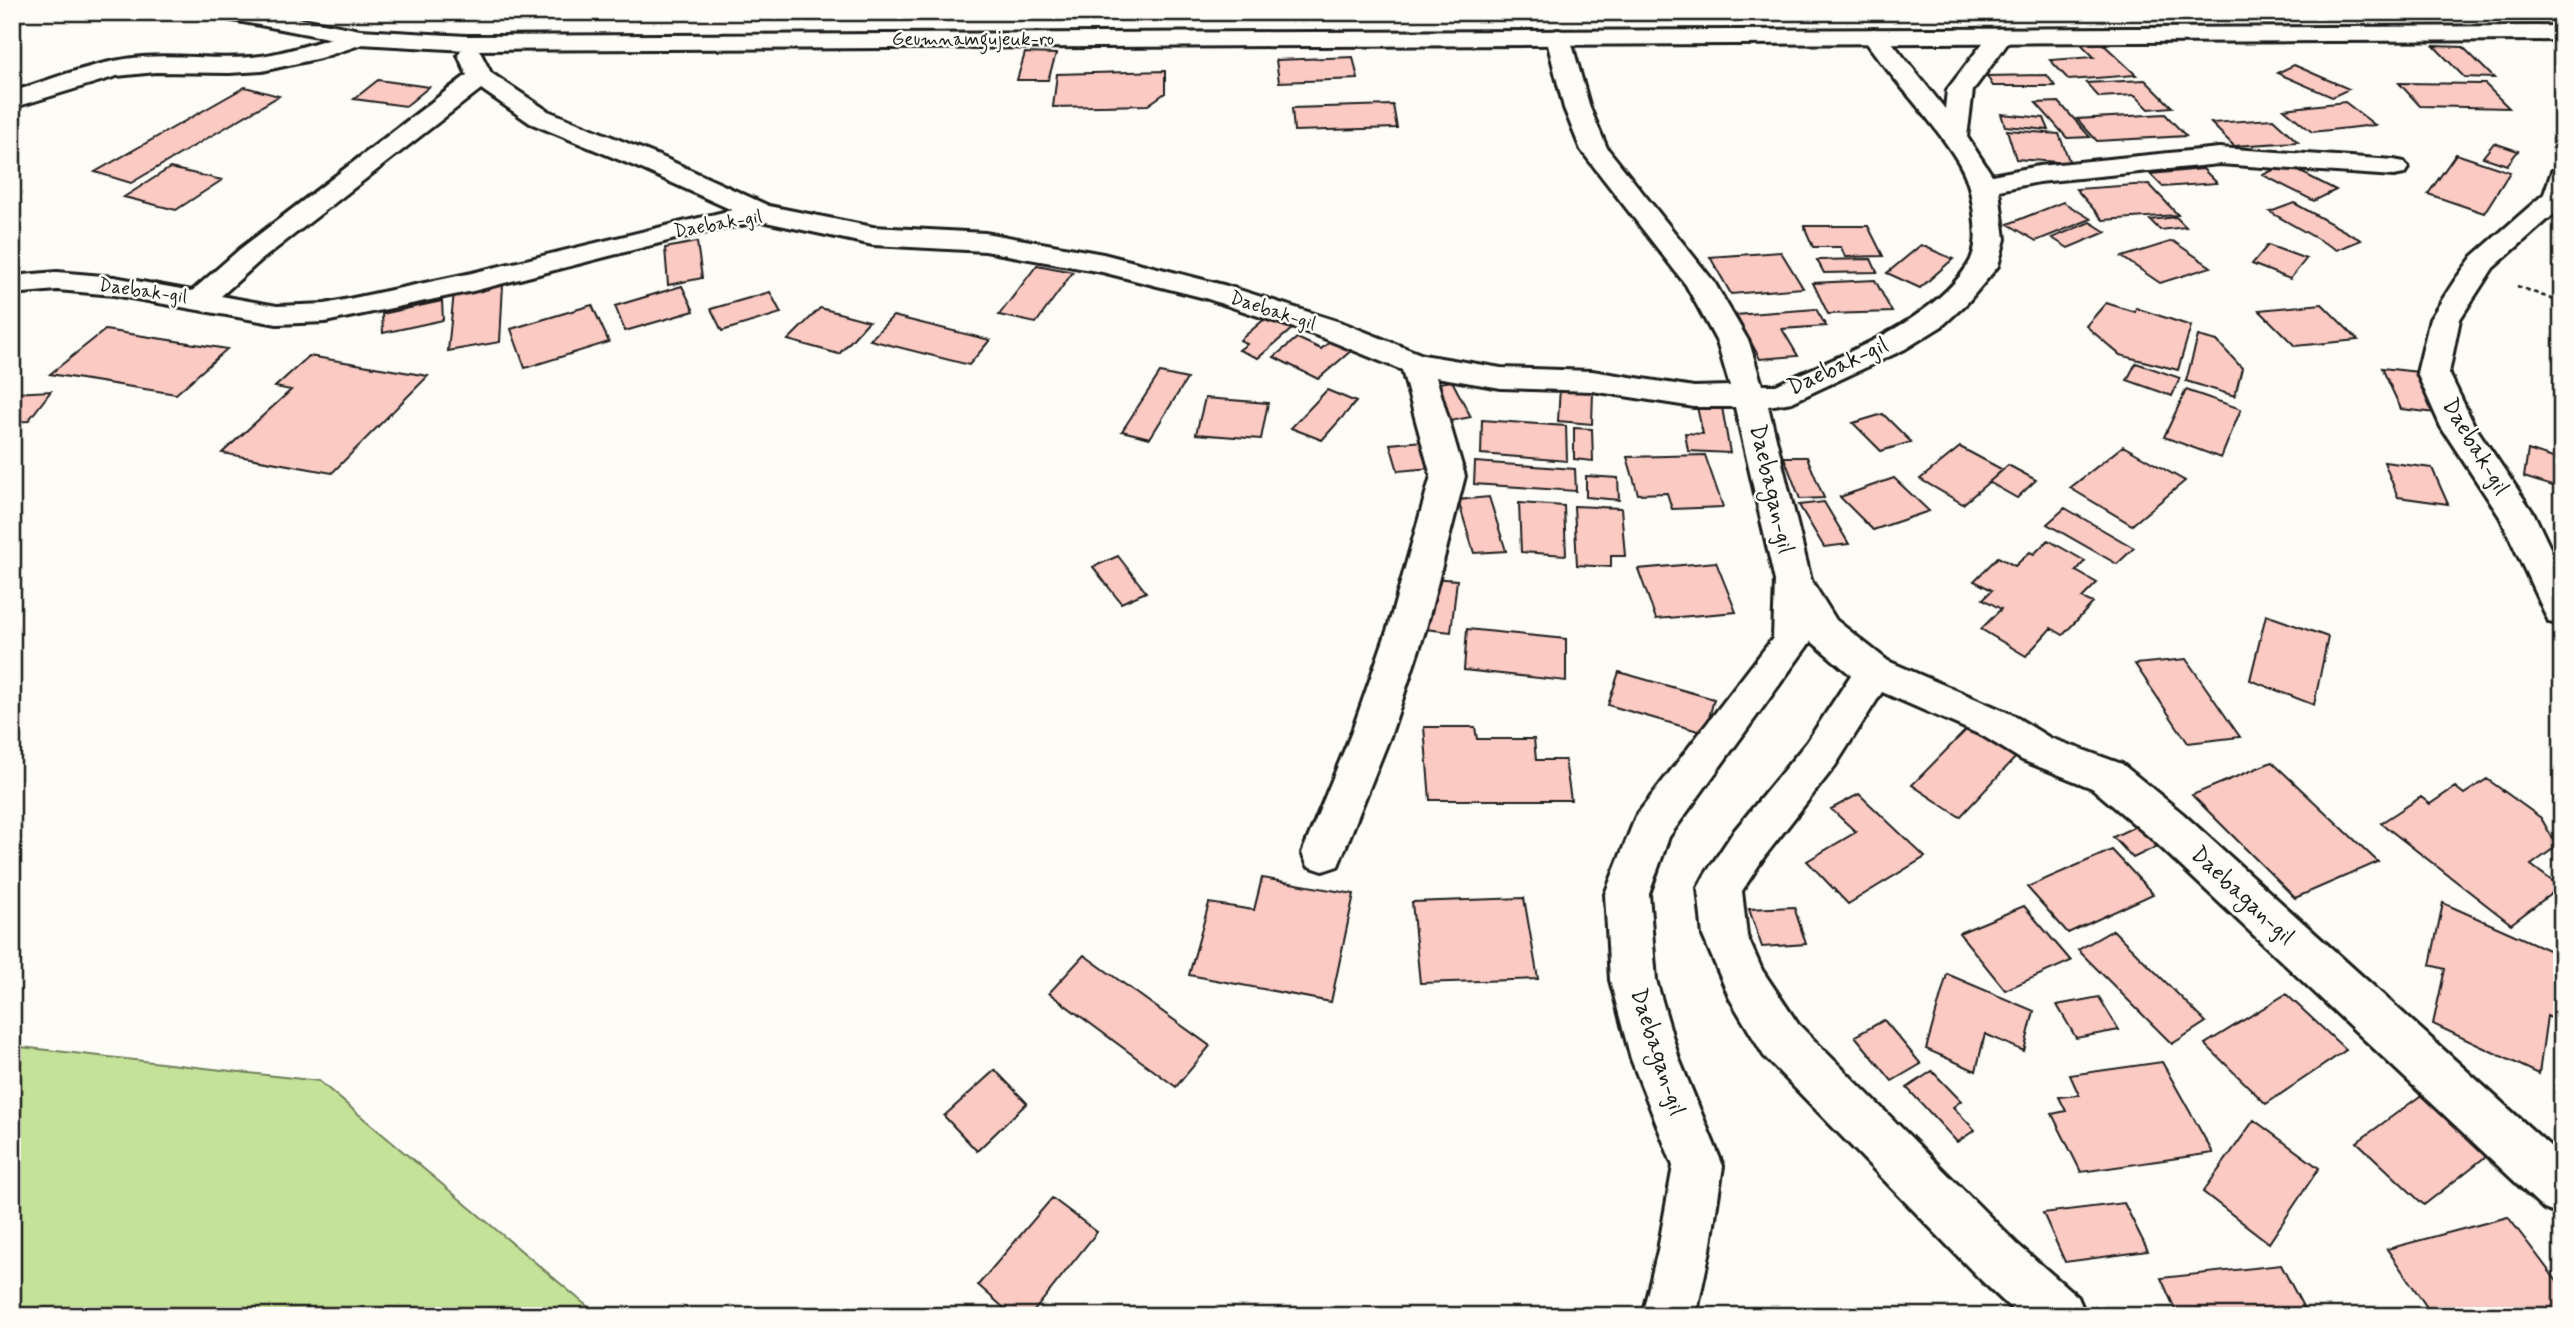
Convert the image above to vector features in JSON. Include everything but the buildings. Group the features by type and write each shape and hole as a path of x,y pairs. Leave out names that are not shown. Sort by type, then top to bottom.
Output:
{"street":[{"name":"Geumnamgujeuk-ro","path":"226,12 360,37 466,43 2562,33"},
{"name":"Daebak-gil","path":"12,285 57,281 114,286 200,299 277,315 325,313 473,282 686,228 761,213 873,236 985,242 1103,263 1216,292 1332,330 1416,363 1502,378 1592,381 1694,397 1781,395 1894,342 1931,319 1956,297 1983,266 1991,239 1984,185 1954,136 1874,36"},
{"path":"1954,136 1960,90 2001,36"},
{"path":"12,100 130,66 163,63 227,66 265,64 323,50 360,37"},
{"name":"Daebagan-gil","path":"1558,37 1577,108 1594,150 1699,282 1733,342 1749,396 1793,581 1792,641 1651,829 1627,894 1633,980 1655,1059 1698,1166 1685,1250 1670,1316"},
{"path":"466,43 480,76 539,117 654,164 761,213"},
{"path":"200,299 250,255 480,76"},
{"path":"1984,185 2039,174 2219,156 2394,168"},
{"name":"Daebak-gil","path":"2562,177 2557,197 2483,262 2470,280 2445,319 2433,373 2458,427 2516,514 2562,612"},
{"path":"1323,853 1371,734 1408,628 1448,476 1416,363"},
{"name":"Daebagan-gil","path":"1793,581 1823,629 1874,672 1997,726 2036,749 2107,776 2166,826 2562,1191"},
{"path":"1874,672 1822,754 1749,844 1720,888 1725,936 1746,984 1781,1040 1999,1262 2059,1316"}],"green space":[{"path":"12,1046 319,1081 599,1316 12,1316"}]}
